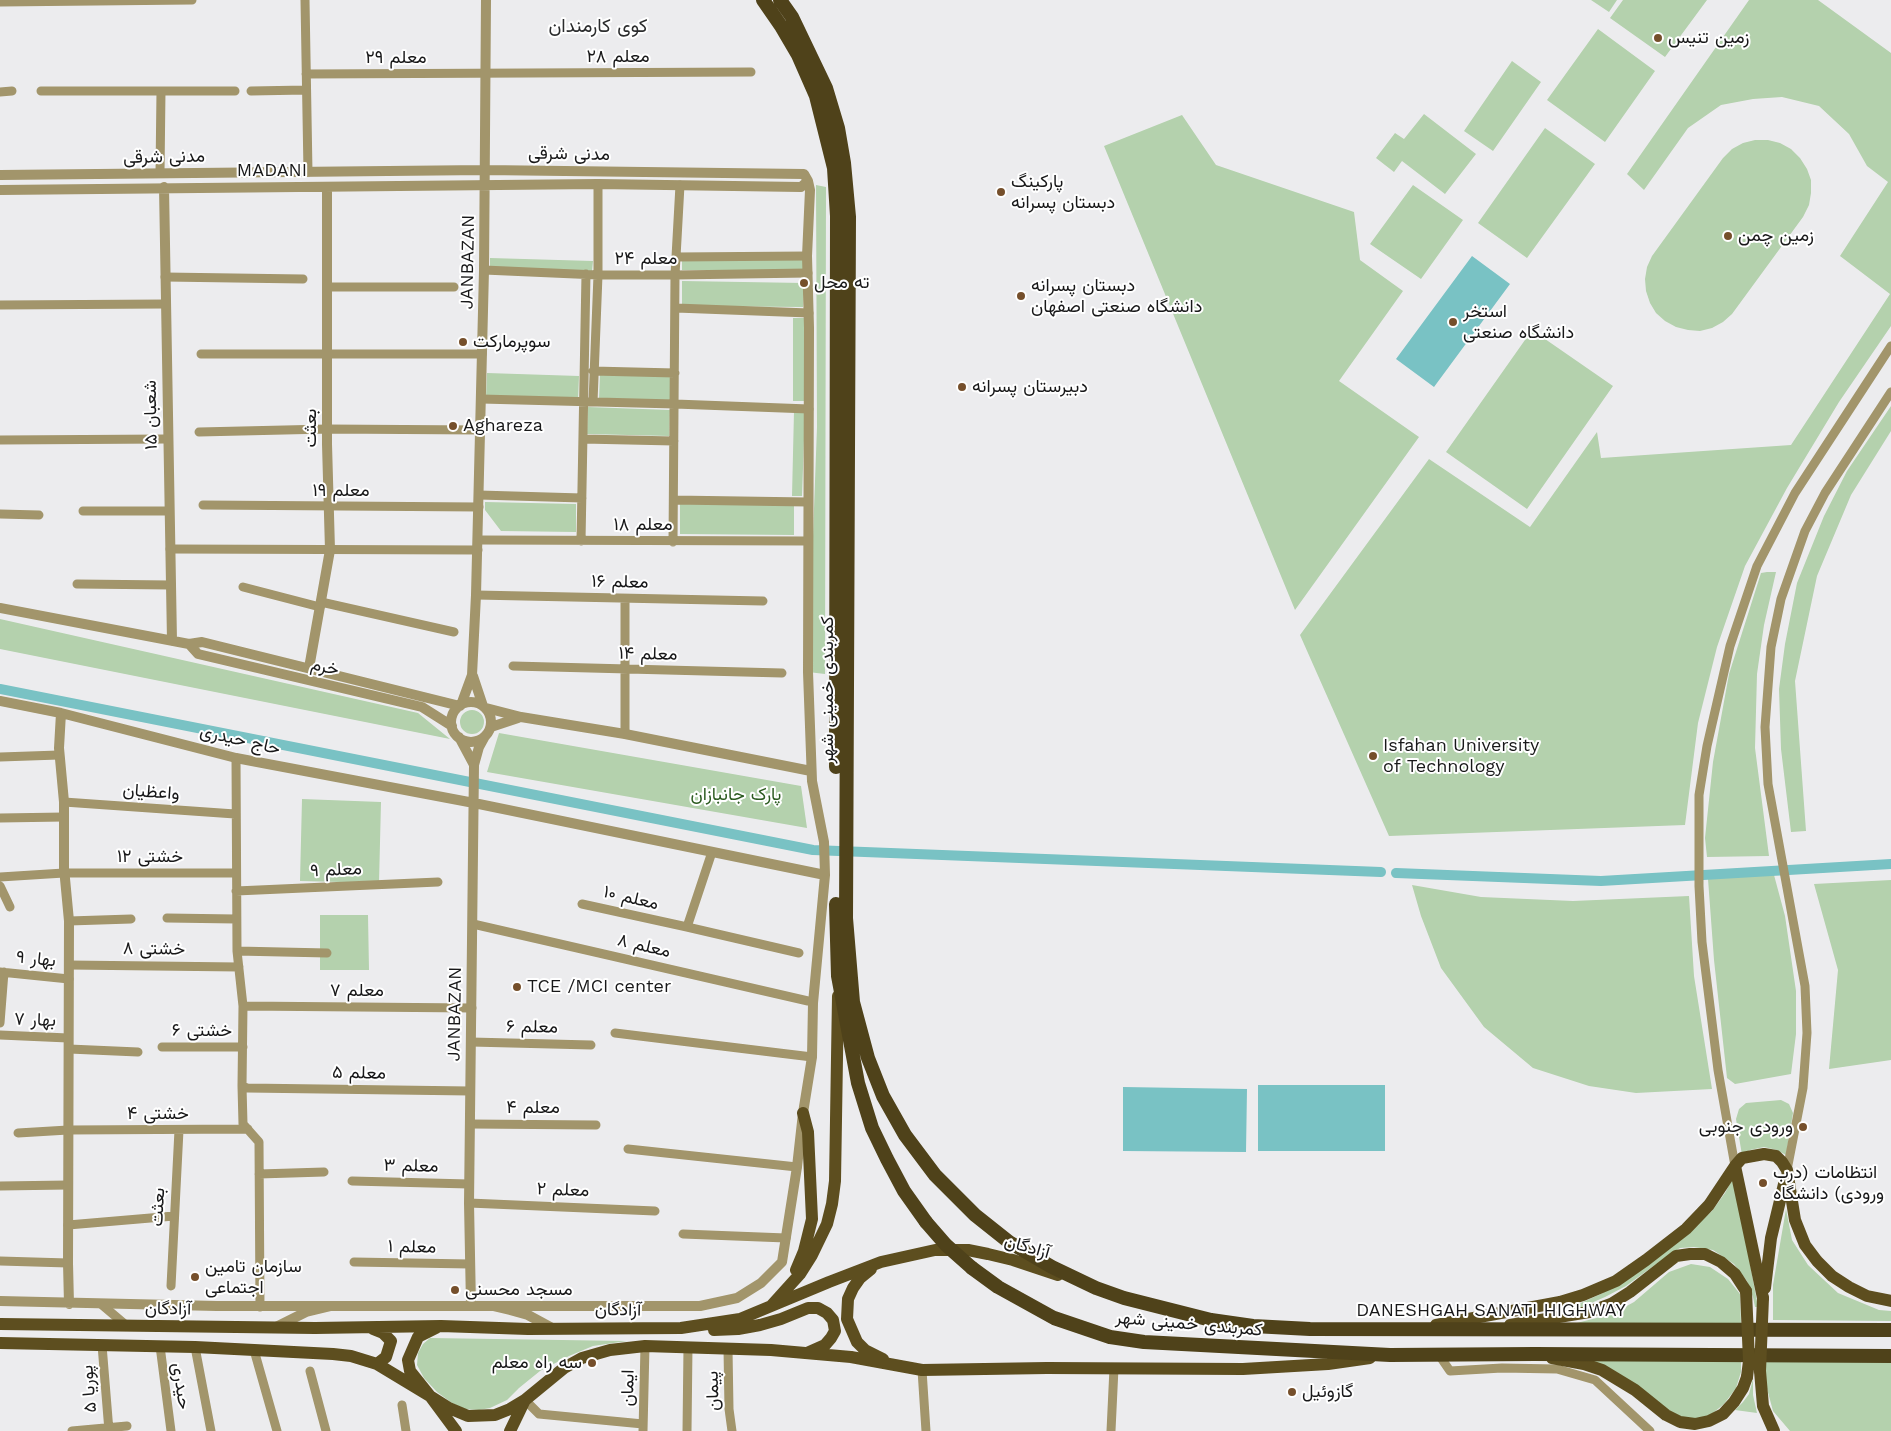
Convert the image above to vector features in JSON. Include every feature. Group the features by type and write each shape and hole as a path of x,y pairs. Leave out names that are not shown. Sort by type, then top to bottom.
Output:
{"highway":[{"name":"کمربندی خمینی شهر","path":"764,0 798,55 812,88 827,136 834,168 838,216 841,792"},
{"name":"کمربندی خمینی شهر","path":"780,0 792,17 826,88 838,128 844,164 849,217 841,792 833,868 838,976 858,1083 872,1128 904,1191 926,1222 946,1245 998,1288 1054,1318 1110,1337 1144,1342 1390,1355"},
{"name":"کمربندی خمینی شهر","path":"833,868 846,918 853,1002 868,1058 883,1096 905,1134 935,1175 975,1215 1009,1242 1052,1267 1096,1288"},
{"name":"DANESHGAH SANATI HIGHWAY","path":"1096,1288 1152,1307 1211,1320 1253,1326 1310,1329 1413,1330 1891,1330"},
{"path":"1390,1355 1891,1356"}],"main road":[{"path":"769,1308 800,1274 812,1255 827,1224 832,1204 836,1181 838,976"},
{"path":"784,1292 804,1251 812,1220 808,1132 803,1113"},
{"path":"1413,1330 1560,1302 1591,1292 1616,1281 1686,1228 1709,1206 1742,1158 1764,1154 1776,1156 1786,1170 1795,1220 1805,1244 1817,1261 1832,1276 1849,1287 1867,1296 1891,1301"},
{"path":"1735,1166 1763,1298"},
{"path":"1774,1431 1763,1406 1760,1371 1763,1298 1772,1238 1786,1170"},
{"name":"آزادگان","path":"0,1324 373,1328 441,1326 528,1329 681,1328 740,1319 828,1282 882,1262 935,1250 968,1250 1013,1260 1096,1288"},
{"path":"1484,1329 1589,1312 1610,1304 1630,1292 1662,1265 1676,1256 1704,1254 1721,1262 1736,1274 1746,1291 1749,1361 1747,1377 1743,1388 1734,1402 1723,1414 1710,1422 1695,1424 1680,1422 1666,1416 1636,1390 1602,1370 1584,1364 1535,1354"},
{"path":"882,1262 860,1278 853,1288 848,1299 847,1319 857,1342 866,1350 899,1366"},
{"path":"681,1328 738,1329 781,1319 808,1308 818,1308 827,1313 833,1320 835,1331 832,1338 825,1344 805,1353"},
{"path":"441,1326 418,1338 408,1360 410,1371 456,1431"},
{"path":"190,1346 172,1341 171,1337 174,1333 226,1330 237,1327"},
{"path":"373,1328 383,1333 391,1341 386,1357 377,1364"},
{"path":"0,1343 190,1346 333,1354 365,1359 377,1364 449,1408 468,1416 495,1415 525,1400"},
{"name":"آزادگان","path":"525,1400 564,1368 582,1358 610,1350 645,1346 805,1353 850,1357 922,1370 1243,1369 1328,1364 1390,1355"},
{"path":"510,1431 525,1400"}],"street":[{"path":"0,2 192,0"},
{"path":"305,0 308,172"},
{"name":"JANBAZAN","path":"472,675 478,545 484,270 486,0"},
{"name":"معلم ۲۸","path":"485,74 751,72"},
{"name":"معلم ۲۹","path":"306,74 485,74"},
{"path":"41,90 235,90"},
{"path":"251,91 306,90"},
{"path":"0,92 12,91"},
{"path":"160,173 161,91"},
{"name":"مدنی شرقی","path":"0,175 485,170 804,174 808,180 801,187 598,184 485,186"},
{"path":"0,1301 260,1307 700,1306 736,1298 761,1283 782,1262 812,1058 814,1003 833,868 824,842 811,771 808,672 809,312 807,256 810,190 808,180"},
{"path":"593,402 598,275 598,184"},
{"path":"673,542 675,275 680,185"},
{"name":"MADANI","path":"0,190 164,187 485,186"},
{"name":"۱۵ شعبان","path":"164,187 172,641"},
{"name":"بعثت","path":"309,668 330,550 326,429 327,187"},
{"path":"676,257 807,256"},
{"name":"معلم ۲۴","path":"484,270 598,275 808,273"},
{"path":"581,541 586,274"},
{"path":"165,277 303,279"},
{"path":"327,287 454,287"},
{"path":"0,306 165,304"},
{"path":"676,308 809,312"},
{"path":"1735,1166 1709,1008 1702,942 1698,855 1699,794 1707,746 1730,646 1757,566 1795,494 1891,346"},
{"path":"201,354 482,354"},
{"path":"593,371 675,373"},
{"path":"1786,1170 1803,1088 1807,1032 1805,986 1768,784 1765,727 1771,647 1781,599 1804,531 1825,493 1891,392"},
{"path":"481,399 809,409"},
{"path":"199,432 326,429 480,430"},
{"path":"0,440 167,439"},
{"path":"583,439 674,441"},
{"path":"479,495 582,498"},
{"path":"674,500 808,502"},
{"name":"معلم ۱۹","path":"203,505 479,507"},
{"path":"83,512 169,511"},
{"path":"0,514 39,514"},
{"name":"معلم ۱۸","path":"170,549 330,550 581,541 808,541"},
{"path":"77,584 171,585"},
{"path":"243,587 454,632"},
{"name":"معلم ۱۶","path":"476,595 762,601"},
{"path":"625,734 626,599"},
{"name":"خرم","path":"0,608 189,644 202,642 309,668 423,702 452,726"},
{"name":"خرم","path":"189,644 198,654 423,702 461,705"},
{"name":"معلم ۱۴","path":"513,666 782,673"},
{"path":"472,675 461,705 453,714 452,726 474,765"},
{"path":"472,675 491,720 488,732 479,747 474,765"},
{"name":"حاج حیدری","path":"0,701 62,713 236,758 474,803 712,852 833,868"},
{"path":"461,705 474,702 484,707 521,717 625,734 811,771"},
{"path":"62,713 60,756 64,802 64,873 69,921 69,1304"},
{"path":"459,737 470,742 476,741 488,732 521,717"},
{"path":"0,757 60,756"},
{"path":"236,758 236,919 237,951 243,1006 242,1047 245,1087 243,1124 259,1142 260,1307"},
{"name":"JANBAZAN","path":"471,1306 469,1184 474,765"},
{"name":"واعظیان","path":"64,802 236,814"},
{"path":"0,818 64,817"},
{"path":"687,927 712,852"},
{"name":"خشتی ۱۲","path":"0,877 64,873 236,873"},
{"name":"معلم ۹","path":"236,891 438,882"},
{"path":"0,886 10,907"},
{"name":"معلم ۱۰","path":"582,904 799,953"},
{"path":"167,918 236,919"},
{"path":"69,921 131,919"},
{"name":"معلم ۸","path":"473,924 808,1001"},
{"path":"237,951 327,953"},
{"name":"خشتی ۸","path":"69,965 239,966"},
{"path":"0,1023 2,972"},
{"name":"بهار ۹","path":"2,972 69,979"},
{"name":"معلم ۷","path":"243,1006 472,1008"},
{"path":"615,1033 812,1058"},
{"name":"بهار ۷","path":"0,1035 68,1038"},
{"name":"معلم ۶","path":"471,1042 591,1045"},
{"name":"خشتی ۶","path":"162,1047 242,1047"},
{"path":"68,1049 138,1052"},
{"name":"معلم ۵","path":"245,1087 470,1091"},
{"name":"معلم ۴","path":"470,1124 596,1124"},
{"name":"خشتی ۴","path":"18,1133 68,1130 248,1129"},
{"name":"بعثت","path":"170,1286 179,1130"},
{"path":"628,1149 797,1166"},
{"path":"259,1174 324,1172"},
{"name":"معلم ۳","path":"352,1181 469,1184"},
{"path":"0,1186 68,1185"},
{"name":"معلم ۲","path":"469,1203 655,1211"},
{"path":"68,1225 174,1216"},
{"path":"683,1234 786,1238"},
{"path":"0,1261 68,1263"},
{"name":"معلم ۱","path":"354,1262 470,1264"},
{"path":"101,1304 127,1326"},
{"path":"276,1327 306,1312 331,1306"},
{"path":"493,1306 528,1315 552,1328"},
{"name":"پوریا ۵","path":"102,1345 109,1429"},
{"name":"حیدری","path":"160,1346 171,1431"},
{"path":"190,1346 211,1431"},
{"name":"ایمان","path":"643,1428 645,1346"},
{"path":"687,1431 688,1347"},
{"name":"پیمان","path":"728,1349 729,1409 732,1431"},
{"path":"254,1350 277,1431"},
{"path":"1438,1355 1450,1371 1502,1368 1557,1369 1595,1380 1650,1431"},
{"path":"1111,1431 1114,1368"},
{"path":"922,1370 926,1431"},
{"path":"310,1371 326,1431"},
{"path":"525,1400 539,1414 643,1428"},
{"path":"402,1405 406,1431"},
{"path":"72,1431 127,1426"}],"green space":[{"path":"1591,0 1617,0 1609,12"},
{"name":"زمین تنیس","path":"1623,0 1707,0 1665,57 1610,18"},
{"path":"1749,0 1818,0 1891,53 1891,326 1839,402 1787,488 1745,566 1717,647 1698,723 1685,825 1389,836 1300,635 1429,459 1530,527 1597,432 1601,458 1791,445 1890,294 1840,256 1888,182 1867,166 1849,134 1819,106 1782,97 1753,99 1721,105 1688,128 1644,190 1627,174"},
{"path":"1598,29 1655,71 1605,142 1547,100"},
{"path":"1512,61 1541,82 1493,151 1464,131"},
{"path":"1424,114 1476,154 1445,194 1402,161 1394,172 1376,158 1395,133 1404,139"},
{"path":"1182,115 1216,165 1354,212 1360,260 1403,291 1339,381 1419,437 1295,610 1104,146"},
{"path":"1545,128 1595,164 1527,258 1478,223"},
{"name":"زمین چمن","path":"1755,140 1768,140 1780,143 1791,149 1800,158 1811,180 1809,205 1803,217 1732,314 1712,328 1700,331 1676,327 1656,313 1650,303 1645,279 1647,267 1652,256 1723,158 1732,149 1743,143"},
{"path":"816,185 826,187 825,674 808,672 817,427"},
{"path":"1413,185 1463,220 1421,279 1370,244"},
{"path":"490,258 593,261 592,271 490,268"},
{"path":"682,259 804,260 804,270 682,270"},
{"path":"682,281 804,283 803,307 682,306"},
{"path":"793,318 804,318 804,401 793,401"},
{"path":"1532,330 1613,386 1527,509 1446,452"},
{"path":"487,373 579,376 578,400 486,397"},
{"path":"600,375 672,376 671,401 599,399"},
{"path":"1891,406 1891,431 1851,495 1817,576 1795,681 1806,831 1791,832 1781,749 1779,689 1785,644 1797,583 1824,516 1847,471"},
{"path":"588,407 670,410 669,436 587,434"},
{"path":"794,411 805,412 802,496 792,496"},
{"path":"485,502 576,504 576,532 501,531 485,510"},
{"path":"680,503 794,504 794,535 680,534"},
{"path":"1776,572 1764,625 1757,674 1755,748 1769,856 1707,857 1705,838 1713,762 1729,674 1761,573"},
{"path":"0,619 418,713 450,739 0,649"},
{"path":"467,710 477,710 484,717 484,727 477,734 467,734 460,727 460,717"},
{"name":"پارک جانبازان","path":"499,733 801,786 807,828 487,772"},
{"path":"302,799 381,802 379,883 300,881"},
{"path":"1774,875 1785,916 1796,991 1796,1034 1791,1074 1735,1084 1727,1078 1714,960 1708,879"},
{"path":"1891,880 1891,1060 1829,1069 1838,970 1814,884"},
{"path":"1412,885 1481,897 1573,901 1689,896 1694,976 1712,1089 1636,1093 1589,1086 1533,1068 1484,1027 1441,968 1421,916"},
{"path":"320,915 368,915 369,970 320,970"},
{"path":"1781,1100 1789,1104 1793,1113 1786,1155 1777,1150 1764,1147 1750,1150 1742,1155 1736,1119 1739,1109 1746,1103"},
{"path":"1734,1176 1758,1307 1755,1307 1747,1281 1734,1264 1713,1250 1694,1247 1680,1248 1626,1286 1605,1297 1573,1311 1556,1314 1603,1293 1690,1230 1712,1211"},
{"path":"1786,1209 1792,1240 1808,1265 1838,1293 1879,1310 1891,1311 1891,1321 1773,1320 1773,1285"},
{"path":"1691,1264 1710,1267 1728,1279 1740,1294 1741,1325 1569,1325 1612,1314 1634,1302 1669,1272"},
{"path":"430,1338 627,1341 593,1346 569,1356 540,1371 507,1400 490,1408 479,1410 464,1409 452,1403 437,1392 424,1378 417,1365 418,1353 423,1344"},
{"path":"1766,1357 1891,1361 1891,1431 1790,1431 1773,1411 1766,1385"},
{"path":"1573,1359 1741,1361 1741,1372 1736,1388 1724,1404 1708,1417 1691,1420 1673,1414"},
{"path":"1753,1379 1753,1395 1757,1413 1735,1410 1749,1394"}],"water":[{"name":"استخر دانشگاه صنعتی","path":"1472,256 1510,284 1434,387 1396,359"},
{"path":"1258,1085 1385,1085 1385,1151 1258,1151"},
{"path":"1123,1087 1247,1089 1246,1152 1123,1151"}],"waterway":[{"path":"0,689 813,850 1381,872"},
{"path":"1396,873 1601,881 1891,864"}],"place":[{"name":"زمین تنیس","path":"1658,38"},
{"name":"پارکینگ دبستان پسرانه","path":"1001,192"},
{"name":"زمین چمن","path":"1728,236"},
{"name":"ته محل","path":"804,283"},
{"name":"دبستان پسرانه دانشگاه صنعتی اصفهان","path":"1021,296"},
{"name":"استخر دانشگاه صنعتی","path":"1453,322"},
{"name":"سوپرمارکت","path":"463,342"},
{"name":"دبیرستان پسرانه","path":"962,387"},
{"name":"Aghareza","path":"453,426"},
{"name":"Isfahan University of Technology","path":"1373,756"},
{"name":"TCE /MCI center","path":"517,987"},
{"name":"ورودی جنوبی","path":"1803,1127"},
{"name":"انتظامات (درب ورودی) دانشگاه","path":"1763,1183"},
{"name":"سازمان تامین اجتماعی","path":"195,1277"},
{"name":"مسجد محسنی","path":"455,1290"},
{"name":"سه راه معلم","path":"592,1363"},
{"name":"گازوئیل","path":"1292,1392"}],"district":[{"name":"کوی کارمندان","path":"598,26"}]}
